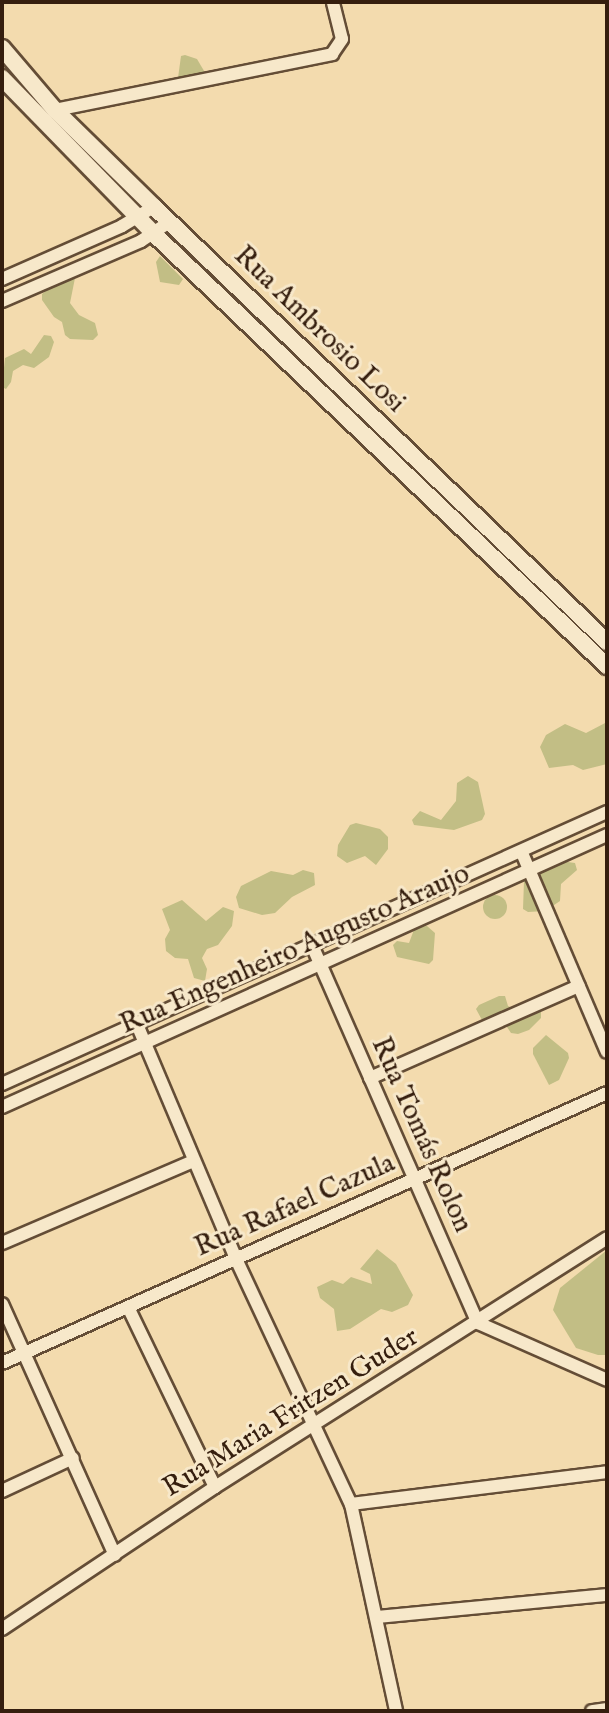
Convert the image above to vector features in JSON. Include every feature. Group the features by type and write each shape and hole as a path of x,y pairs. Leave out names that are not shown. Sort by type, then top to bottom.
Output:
{"street":[{"path":"55,110 332,54 342,39 333,2"},
{"name":"Rua Ambrosio Losi","path":"2,48 55,110 169,222 607,642"},
{"name":"Rua Ambrosio Losi","path":"2,78 154,234 607,666"},
{"path":"2,279 138,218 154,207"},
{"path":"2,301 154,234 169,222"},
{"path":"2,1084 311,943 522,853 607,812"},
{"name":"Rua Engenheiro Augusto Araujo","path":"2,1107 531,872 607,835"},
{"path":"522,853 607,1052"},
{"name":"Rua Tomás Rolon","path":"311,943 478,1323"},
{"path":"370,1078 579,986"},
{"path":"136,1022 236,1259 351,1504 396,1711"},
{"name":"Rua Rafael Cazula","path":"2,1363 607,1093"},
{"path":"2,1243 193,1161"},
{"name":"Rua Maria Fritzen Guder","path":"2,1629 215,1487 478,1323 607,1238"},
{"path":"2,1304 115,1555"},
{"path":"128,1307 215,1487"},
{"path":"478,1323 607,1380"},
{"path":"2,1491 73,1458"},
{"path":"351,1504 607,1472"},
{"path":"378,1617 607,1595"},
{"path":"592,1711 607,1709"}],"shaded area":[{"path":"181,56 197,59 207,76 184,83 178,78"},
{"path":"160,256 183,279 179,285 160,282 156,262"},
{"path":"69,273 75,278 70,303 79,315 95,323 98,335 93,340 70,339 65,335 62,322 54,317 42,300 42,294"},
{"path":"44,335 51,336 54,342 49,357 34,368 23,365 13,371 11,382 6,389 2,387 5,358 24,349 31,354"},
{"path":"607,722 607,764 583,770 573,765 549,768 540,747 546,735 565,724 586,733"},
{"path":"468,776 478,782 485,814 482,820 454,830 414,825 412,820 420,811 441,820 456,801 457,783"},
{"path":"356,823 380,829 388,837 388,849 376,865 365,856 347,863 337,856 338,845 350,825"},
{"path":"561,861 575,863 577,870 561,884 560,901 545,911 528,912 523,909 524,881"},
{"path":"303,870 314,873 315,885 292,897 275,913 262,915 239,908 236,897 241,886 271,871 293,875"},
{"path":"495,895 504,898 507,907 504,916 495,919 486,916 483,907 486,898"},
{"path":"182,900 206,921 223,907 234,911 232,926 218,945 207,949 202,958 207,969 205,981 194,978 188,959 175,958 166,951 165,939 170,930 162,909"},
{"path":"427,926 435,933 433,960 429,964 397,957 393,945 397,941 409,943 415,927"},
{"path":"499,996 505,996 508,1006 516,1010 541,998 541,1018 529,1030 518,1034 511,1033 505,1024 482,1020 476,1009"},
{"path":"546,1035 568,1053 569,1058 559,1080 549,1085 533,1054 533,1048"},
{"path":"377,1249 396,1264 413,1295 408,1305 392,1312 381,1309 350,1329 337,1331 334,1309 320,1298 317,1287 332,1280 343,1284 351,1277 372,1284 370,1274 360,1269"},
{"path":"607,1250 607,1355 598,1355 576,1348 553,1310 560,1288"}]}
